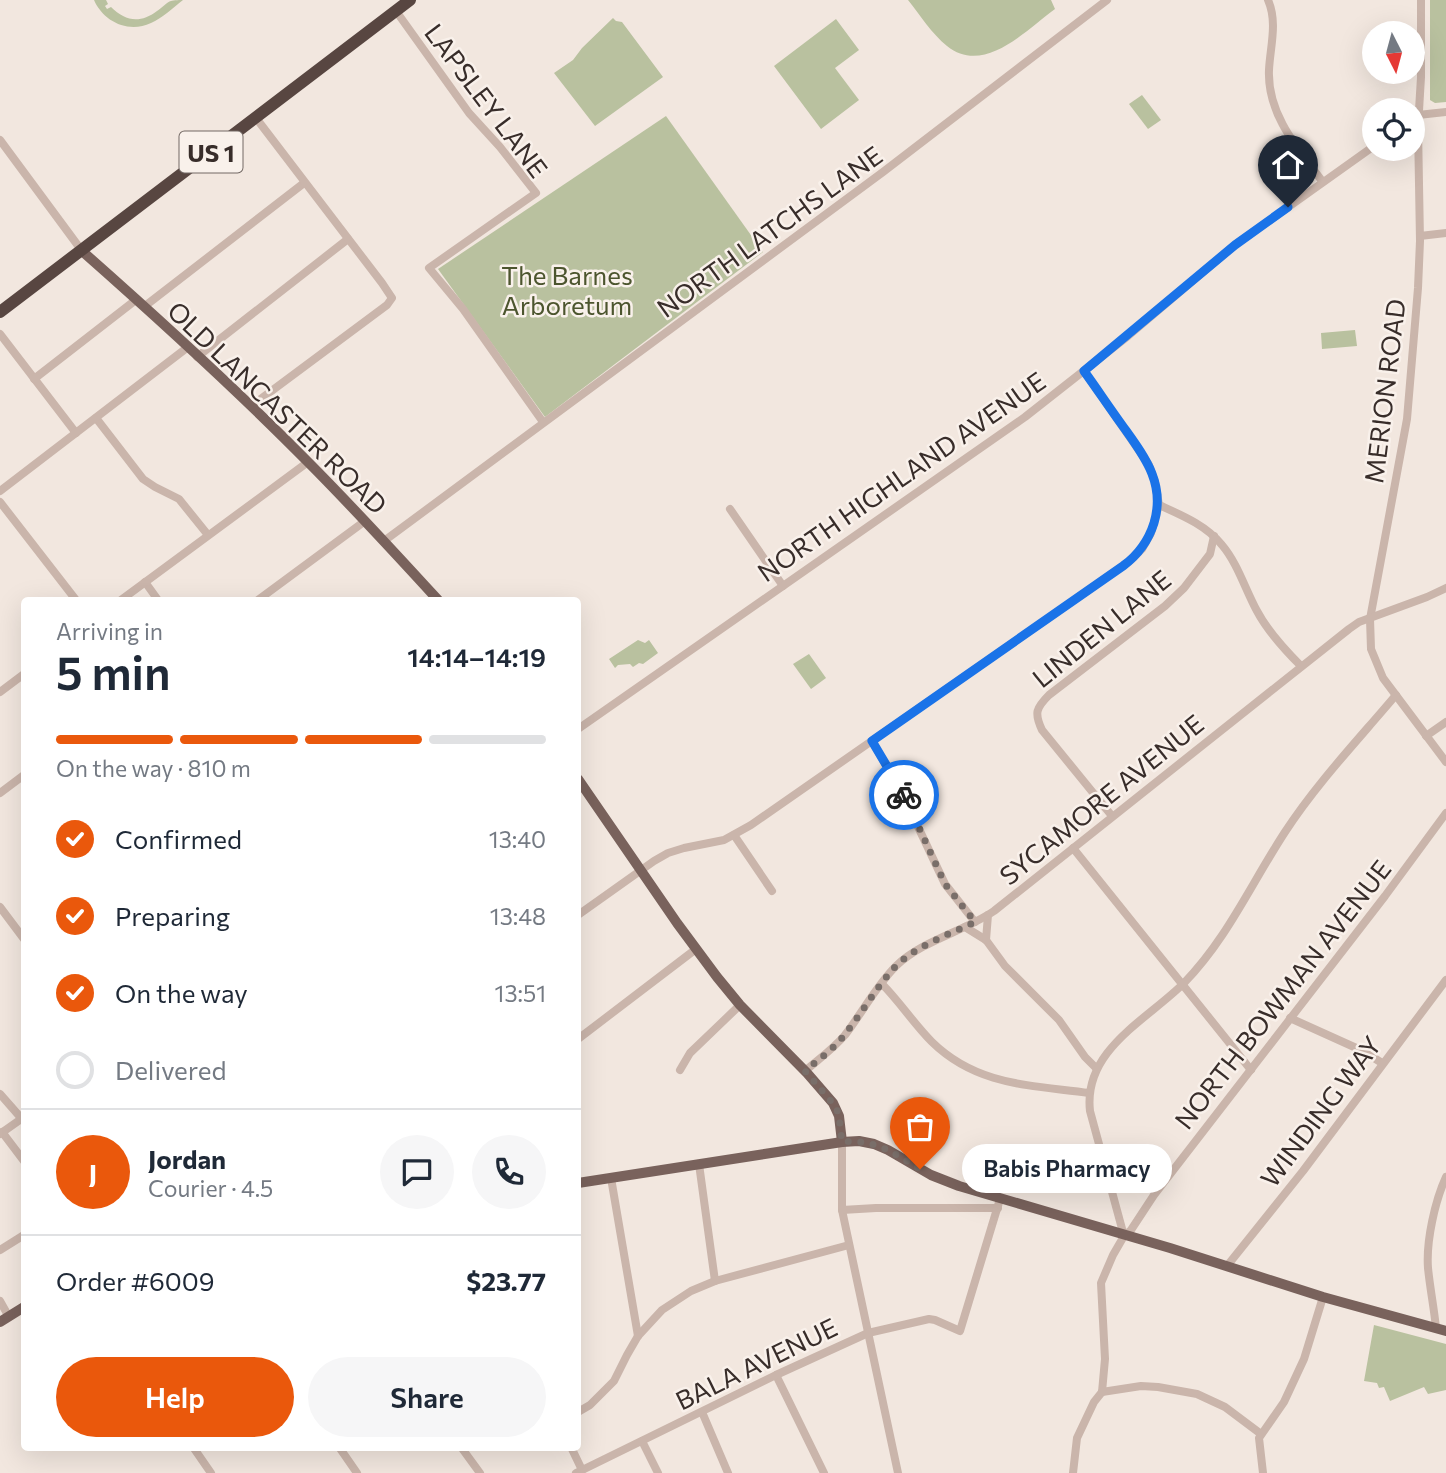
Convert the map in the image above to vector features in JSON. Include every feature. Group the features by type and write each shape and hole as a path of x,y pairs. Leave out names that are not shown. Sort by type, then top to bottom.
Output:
{"highway":[{"name":"US 1","path":"0,312 410,0"}],"main road":[{"name":"OLD LANCASTER ROAD","path":"82,251 141,302 308,462 365,520 431,597"},
{"path":"581,783 640,871 740,1005 836,1107 842,1142"},
{"path":"581,1183 859,1141 888,1150 941,1180 999,1203 1170,1248 1324,1297 1441,1329"},
{"path":"5,1319 21,1309"}],"street":[{"name":"NORTH LATCHS LANE","path":"384,541 883,172 1107,0"},
{"path":"1268,0 1273,23 1269,83 1274,104 1284,128 1322,181"},
{"name":"MERION ROAD","path":"1418,98 1421,77 1421,0"},
{"name":"LAPSLEY LANE","path":"396,11 469,113 536,193 429,268 463,309 543,422"},
{"path":"1425,115 1446,112"},
{"path":"252,407 391,300 391,295 256,118"},
{"path":"0,140 82,251"},
{"name":"NORTH HIGHLAND AVENUE","path":"581,727 1012,426 1084,371 1235,245 1362,154"},
{"name":"MERION ROAD","path":"1417,161 1420,236 1407,419 1370,619 1370,638 1377,666 1446,762"},
{"path":"34,379 304,183"},
{"path":"1420,236 1446,233"},
{"path":"197,357 348,239"},
{"path":"0,334 76,433"},
{"path":"0,491 188,347"},
{"path":"581,913 645,866 668,853 734,835 1131,560 1142,549 1151,533 1159,505 1155,482 1149,465 1084,371"},
{"path":"96,418 143,479 179,499 208,535"},
{"path":"125,597 308,462"},
{"path":"0,502 74,597"},
{"path":"1159,505 1194,521 1214,536 1238,569 1266,625 1301,666"},
{"path":"730,509 783,586"},
{"path":"262,597 365,520"},
{"name":"LINDEN LANE","path":"1112,817 1042,730 1037,719 1039,704 1184,589 1210,554 1214,536"},
{"path":"1210,554 1226,551"},
{"path":"145,582 156,597"},
{"name":"SYCAMORE AVENUE","path":"805,1071 835,1046 895,968 916,951 988,915 1349,628 1446,588"},
{"path":"1349,628 1363,630 1370,638"},
{"path":"0,692 21,676"},
{"path":"1124,1236 1090,1111 1089,1093 1096,1068 1131,1027 1183,984 1220,941 1286,831 1329,774 1396,695"},
{"path":"1426,736 1446,722"},
{"path":"872,741 903,794 945,884 975,922"},
{"path":"0,793 21,777"},
{"name":"NORTH BOWMAN AVENUE","path":"1073,1473 1077,1438 1094,1402 1102,1392 1105,1359 1101,1283 1113,1255 1157,1191 1446,813"},
{"path":"734,835 772,891"},
{"path":"1073,848 1251,1070"},
{"path":"0,907 21,935"},
{"path":"986,940 988,915"},
{"path":"965,927 986,940 1005,966 1059,1020 1084,1057 1096,1068"},
{"path":"581,1037 696,949"},
{"name":"WINDING WAY","path":"1227,1266 1303,1171 1446,980"},
{"path":"882,984 929,1039 961,1064 1011,1083 1089,1093"},
{"path":"680,1070 690,1053 740,1005"},
{"path":"1290,1018 1363,1051 1382,1063"},
{"path":"0,1094 21,1116"},
{"path":"21,1119 1,1133 21,1157"},
{"path":"842,1142 842,1210 898,1473"},
{"path":"699,1164 715,1281"},
{"path":"1441,1329 1428,1265 1432,1219 1439,1191 1446,1177"},
{"path":"611,1178 638,1336"},
{"path":"842,1210 999,1203"},
{"name":"BALA AVENUE","path":"579,1472 868,1333 929,1319 960,1331 999,1203"},
{"path":"0,1250 21,1237"},
{"path":"581,1410 614,1381 638,1336 662,1310 691,1291 715,1281 849,1245"},
{"path":"1263,1473 1259,1438 1284,1402 1304,1359 1324,1297"},
{"path":"0,1301 5,1319"},
{"path":"776,1375 824,1473"},
{"path":"1102,1392 1141,1386 1197,1394 1225,1408 1261,1434"},
{"path":"702,1412 728,1473"},
{"path":"642,1441 658,1473"},
{"path":"195,1451 211,1473"},
{"path":"342,1451 357,1473"},
{"path":"464,1451 480,1473"},
{"path":"572,1451 579,1472"}],"green space":[{"path":"94,0 106,0 107,9 111,7 127,18 139,19 151,15 173,0 183,0 155,21 134,27 110,19 103,14"},
{"path":"908,0 1051,0 1055,9 1004,47 975,56 961,54 947,46"},
{"path":"1430,0 1446,0 1446,102 1435,103 1430,100"},
{"path":"613,18 622,22 663,77 595,126 554,73 573,60"},
{"path":"836,19 859,50 835,68 859,100 821,129 774,66"},
{"path":"1142,95 1161,120 1148,129 1129,104"},
{"name":"The Barnes Arboretum","path":"666,116 763,252 545,417 438,269"},
{"path":"1355,330 1357,346 1322,349 1321,333"},
{"path":"638,640 645,643 649,640 658,653 643,664 639,663 633,667 630,664 618,665 615,668 609,659"},
{"path":"809,654 826,678 811,689 793,664"},
{"path":"1374,1325 1446,1344 1446,1390 1428,1394 1424,1387 1390,1401 1384,1387 1379,1388 1377,1383 1364,1381"}],"way so far":[{"path":"904,795 945,884 975,922 916,951 895,968 832,1049 805,1071 834,1103 839,1116 842,1142 874,1144 920,1169"}],"place":[{"name":"Babis Pharmacy","path":"920,1169"}],"route":[{"path":"904,795 872,741 1123,566 1137,555 1151,533 1159,505 1149,465 1084,371 1235,245 1288,207"}]}
